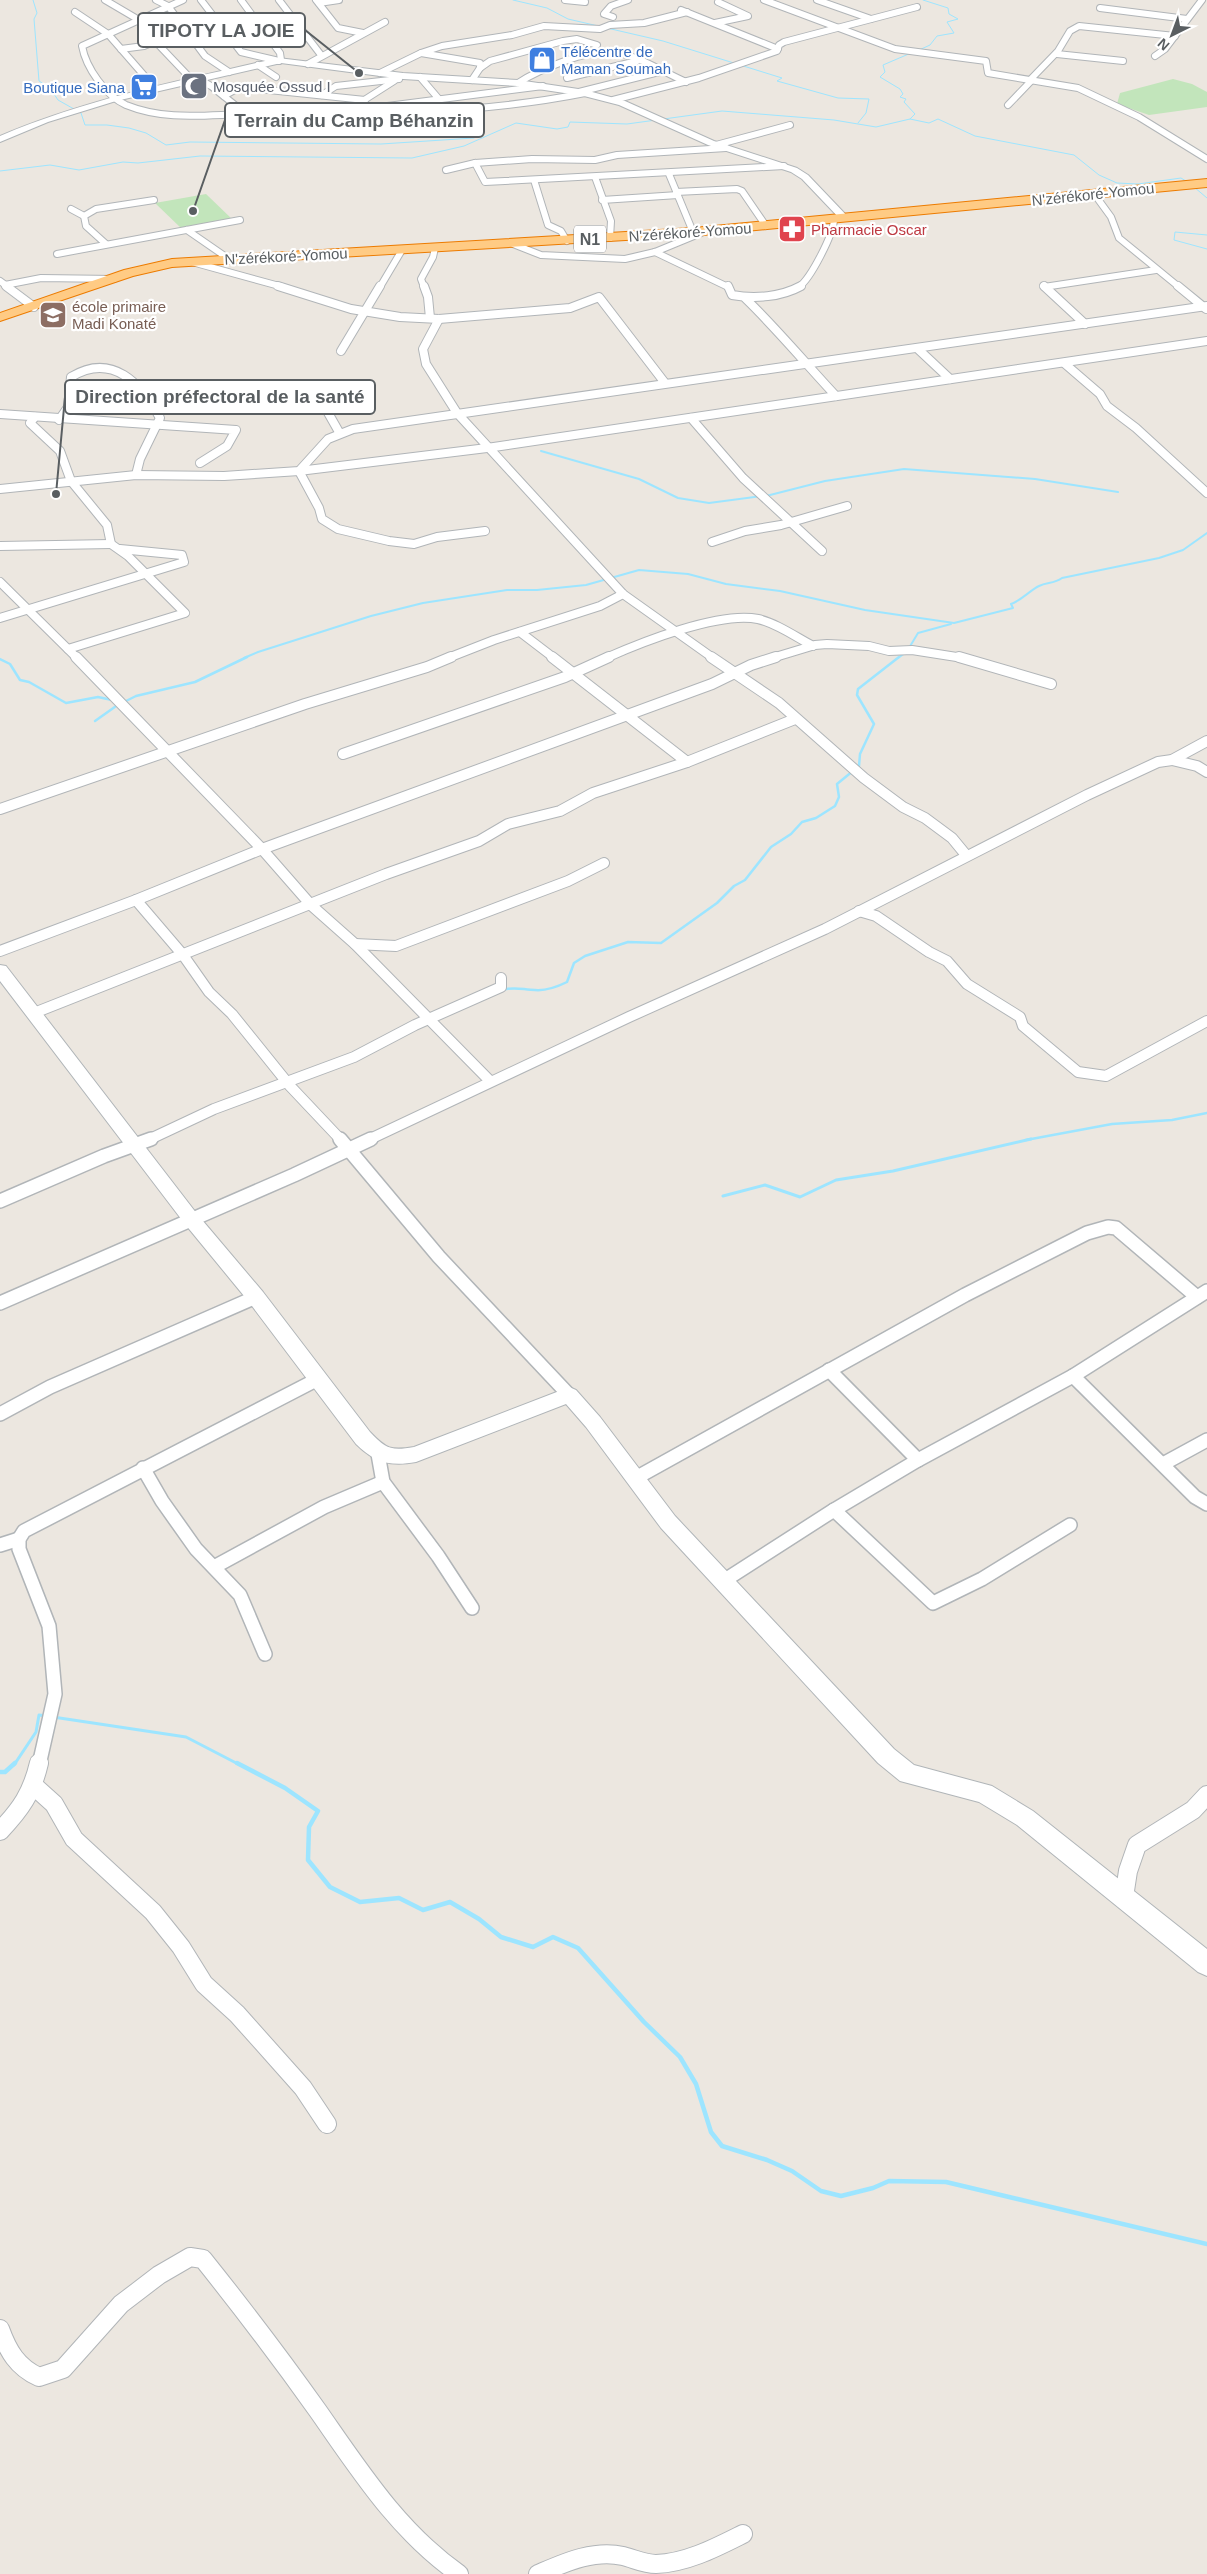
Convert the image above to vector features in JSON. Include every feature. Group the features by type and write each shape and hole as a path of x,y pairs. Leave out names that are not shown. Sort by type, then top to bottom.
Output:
{"highway":[{"name":"N'zérékoré-Yomou","path":"0,317 151,266 229,259 700,232 1197,184"}],"street":[{"path":"105,0 139,20 156,41 195,79 224,96 244,114"},
{"path":"156,0 168,6 205,56 229,72"},
{"path":"183,0 82,46 86,60 114,99 138,108 172,116 427,114 512,105 659,72"},
{"path":"201,0 241,52 280,61 401,77"},
{"path":"241,0 280,53 280,61"},
{"path":"278,0 322,54"},
{"path":"318,1 339,0"},
{"path":"565,0 585,2"},
{"path":"613,17 604,14 606,6 628,0"},
{"path":"715,1 726,0"},
{"path":"764,0 895,49 986,61 988,73 1067,84 1139,117 1207,159"},
{"path":"786,9 818,0 871,19"},
{"path":"1154,56 1165,49 1202,0"},
{"path":"318,1 338,28 363,33"},
{"path":"715,1 748,16 715,23"},
{"path":"672,6 778,48"},
{"path":"613,100 684,82 774,54 779,45 784,42 917,7"},
{"path":"1100,8 1187,19"},
{"path":"75,12 108,34 155,88"},
{"path":"380,73 421,53 442,46 551,27 600,28 610,25 652,21 661,17 687,12"},
{"path":"308,64 322,54 385,22"},
{"path":"1008,105 1057,54 1068,40 1070,31 1079,26 1175,36"},
{"path":"551,27 576,39 597,45 695,86"},
{"path":"269,39 306,35"},
{"path":"595,36 593,40 597,45"},
{"path":"472,80 474,74 490,60 576,39"},
{"path":"121,49 144,46 156,41"},
{"path":"518,83 525,77 548,68 633,49"},
{"path":"421,53 474,61 480,63 480,68"},
{"path":"1057,54 1123,61"},
{"path":"567,78 647,59"},
{"path":"2,137 66,113 114,99 155,88 280,61"},
{"path":"258,65 276,77"},
{"path":"548,68 554,71"},
{"path":"560,74 575,81"},
{"path":"341,114 401,77"},
{"path":"322,95 336,86 401,77 518,83 584,90 613,100 721,147 784,166 805,177 840,219 807,278 800,286 778,294 746,299 732,295 728,286 655,252"},
{"path":"420,77 438,98"},
{"path":"341,114 438,98 543,86"},
{"path":"224,96 240,87 365,100"},
{"path":"446,170 475,163 532,160 595,160 617,155 721,147 790,125"},
{"path":"475,163 485,182 669,174 784,166"},
{"path":"513,244 541,255 625,259 655,252 700,232 677,193 669,174"},
{"path":"595,177 611,221 610,238"},
{"path":"534,180 548,225 561,230 567,241"},
{"path":"602,200 737,189 742,191 766,226"},
{"path":"1095,194 1111,217 1119,238 1205,308"},
{"path":"84,216 96,209 154,200"},
{"path":"71,209 84,216"},
{"path":"84,216 86,226 106,244"},
{"path":"57,254 240,220"},
{"path":"187,230 229,259"},
{"path":"430,318 428,297 421,279 433,257 435,248"},
{"path":"341,351 402,250"},
{"path":"192,262 223,272 291,288 351,309 439,319 570,308 600,297 665,383"},
{"path":"1085,324 1043,286 1156,270"},
{"path":"2,283 41,278 114,279"},
{"path":"2,283 34,307"},
{"path":"746,299 782,334 806,364 836,396"},
{"path":"299,471 312,452 339,432 665,383 1205,308"},
{"path":"439,319 423,348 426,364 457,413 487,448 624,594 676,634 779,703 795,719 903,808 925,818 952,838 966,855"},
{"path":"0,489 136,475 224,476 299,471 487,448 1207,341"},
{"path":"918,349 950,379"},
{"path":"1064,363 1100,394 1107,406 1136,428 1207,493"},
{"path":"59,420 68,407 71,377 79,372 107,367 130,382 154,406 160,418 158,426 140,459 136,475"},
{"path":"318,395 339,432"},
{"path":"0,414 59,420 236,430 227,446 200,463"},
{"path":"35,417 30,423 60,451 71,481 107,525 111,544"},
{"path":"691,418 743,478 822,551"},
{"path":"299,471 319,508 322,519 338,529 389,541 414,544 437,537 485,531"},
{"path":"712,542 745,531 790,522 847,506"},
{"path":"0,546 111,544 120,549 185,613 68,649"},
{"path":"0,618 184,562 182,555 136,549 120,549"},
{"path":"0,582 68,649 262,849 311,905 355,944 490,1082"},
{"path":"0,809 122,769 167,751 212,738 306,704 427,667 520,632 600,606 624,594"},
{"path":"343,754 573,673 612,656 695,626 739,616 760,619 813,646"},
{"path":"520,632 687,762"},
{"path":"0,951 136,900 262,849 628,716 712,684 735,672 813,646 827,644 869,646 881,650 912,650 958,657 1051,684"},
{"path":"34,1013 386,874 479,842 508,824 560,811 593,793 687,762 795,719"},
{"path":"0,1303 348,1148 755,961 859,911 966,855 1158,762 1172,760 1207,741"},
{"path":"1172,760 1197,766 1207,772"},
{"path":"355,944 396,946 568,881 604,863"},
{"path":"136,900 209,992 232,1014 287,1082 348,1148 439,1257 593,1422 668,1522 886,1756 908,1774 984,1793 1025,1818 1207,1964"},
{"path":"859,911 876,916 929,952 947,961 966,984 1020,1016 1023,1026 1078,1072 1106,1076 1129,1066 1178,1035 1207,1020"},
{"path":"0,970 191,1219 256,1297 363,1438 378,1454 392,1459 416,1454 569,1395"},
{"path":"0,1201 104,1156 136,1146 214,1108 354,1057 415,1025 501,987 501,978"},
{"path":"634,1479 965,1295 1087,1233 1108,1227 1116,1228 1202,1294 1073,1376 918,1460 834,1510 722,1582"},
{"path":"0,1414 66,1380 196,1325 256,1297"},
{"path":"829,1370 918,1460"},
{"path":"1073,1376 1195,1497 1207,1504"},
{"path":"0,1831 18,1812 34,1786 55,1694 49,1626 19,1550 19,1539 24,1531 32,1525 318,1379"},
{"path":"1163,1464 1207,1440"},
{"path":"378,1454 383,1482 438,1556 472,1608"},
{"path":"143,1468 162,1501 196,1549 240,1595 265,1654"},
{"path":"214,1567 324,1507 383,1482"},
{"path":"834,1510 933,1603 982,1579 1070,1525"},
{"path":"0,1545 19,1539"},
{"path":"34,1786 54,1804 74,1838 153,1912 181,1947 204,1984 237,2014 303,2088 327,2124"},
{"path":"1124,1897 1128,1871 1137,1845 1193,1810 1207,1795"},
{"path":"0,2329 8,2353 24,2371 38,2377 63,2369 121,2304 159,2275 190,2257 203,2259 251,2319 385,2504 435,2560 459,2574"},
{"path":"538,2574 589,2555 622,2556 646,2563 678,2560 710,2552 743,2534"}],"green space":[{"path":"1173,79 1192,84 1207,92 1207,107 1149,115 1117,104 1120,93"},
{"path":"206,194 233,220 182,229 155,203"}],"waterway":[{"path":"33,0 37,13 34,19 39,81 50,88 58,100 81,113 85,125 129,128 146,133 166,145 190,142 381,144 474,138"},
{"path":"513,0 547,8 568,19 663,41 782,78 777,81 838,98 869,99 866,113 858,123"},
{"path":"917,51 930,45 937,36 954,33 947,22 958,19 949,14 948,8 923,0"},
{"path":"910,119 915,114 904,102 906,99 900,97 903,94 900,89 880,77 885,72 883,65 911,53"},
{"path":"0,171 50,165 79,170 123,162 138,163 200,156 412,158 464,146 516,123 557,129 568,127 570,122 627,124 722,111 834,120 876,127 910,119"},
{"path":"910,119 929,123 938,119 975,136 1074,155 1099,175 1117,183 1138,184 1181,178 1189,183"},
{"path":"1194,187 1207,198"},
{"path":"1207,235 1175,232 1174,240 1207,249"},
{"path":"541,451 639,479 678,498 709,503 770,495 825,481 904,469 1035,479 1118,492"},
{"path":"244,658 371,616 423,603 507,590 537,590 586,585 639,570 688,574 726,584 780,591 865,610 954,623 1013,608 1011,604 1035,588 1062,578 1159,558 1183,550 1207,533"},
{"path":"909,648 918,633 951,624"},
{"path":"898,658 905,653"},
{"path":"122,703 136,696 195,682 247,657"},
{"path":"503,990 515,988 544,990 559,986 567,982 574,963 585,956 628,942 661,943 717,903 734,886 745,880 771,847 791,834 802,822 816,818 835,806 839,797 837,784 859,766 860,754 874,724 857,695 858,689 899,657"},
{"path":"0,659 10,664 20,680 29,682 66,703 98,697 112,700"},
{"path":"95,721 119,704"},
{"path":"1029,1139 1112,1124 1172,1120 1207,1113"},
{"path":"723,1196 765,1185 800,1197 836,1180 893,1171 1029,1139"},
{"path":"14,1765 36,1732 39,1715 47,1716"},
{"path":"53,1717 186,1737 240,1765"},
{"path":"0,1772 5,1772 15,1763"},
{"path":"237,1763 285,1788 318,1811 309,1827 308,1860 330,1887 360,1902 399,1898 423,1910 450,1902 479,1919 501,1937 533,1947 553,1937 578,1948 644,2022 680,2057 696,2084 711,2132 722,2146 767,2160 792,2171 821,2191 841,2196 873,2188 889,2181 946,2182 1207,2244"}],"place":[{"name":"Télécentre de Maman Soumah","path":"542,60"},
{"name":"TIPOTY LA JOIE","path":"359,73"},
{"name":"Mosquée Ossud I","path":"194,86"},
{"name":"Boutique Siana","path":"144,87"},
{"name":"Terrain du Camp Béhanzin","path":"193,211"},
{"name":"Pharmacie Oscar","path":"792,229"},
{"name":"école primaire Madi Konaté","path":"53,315"},
{"name":"Direction préfectoral de la santé","path":"56,494"}]}
